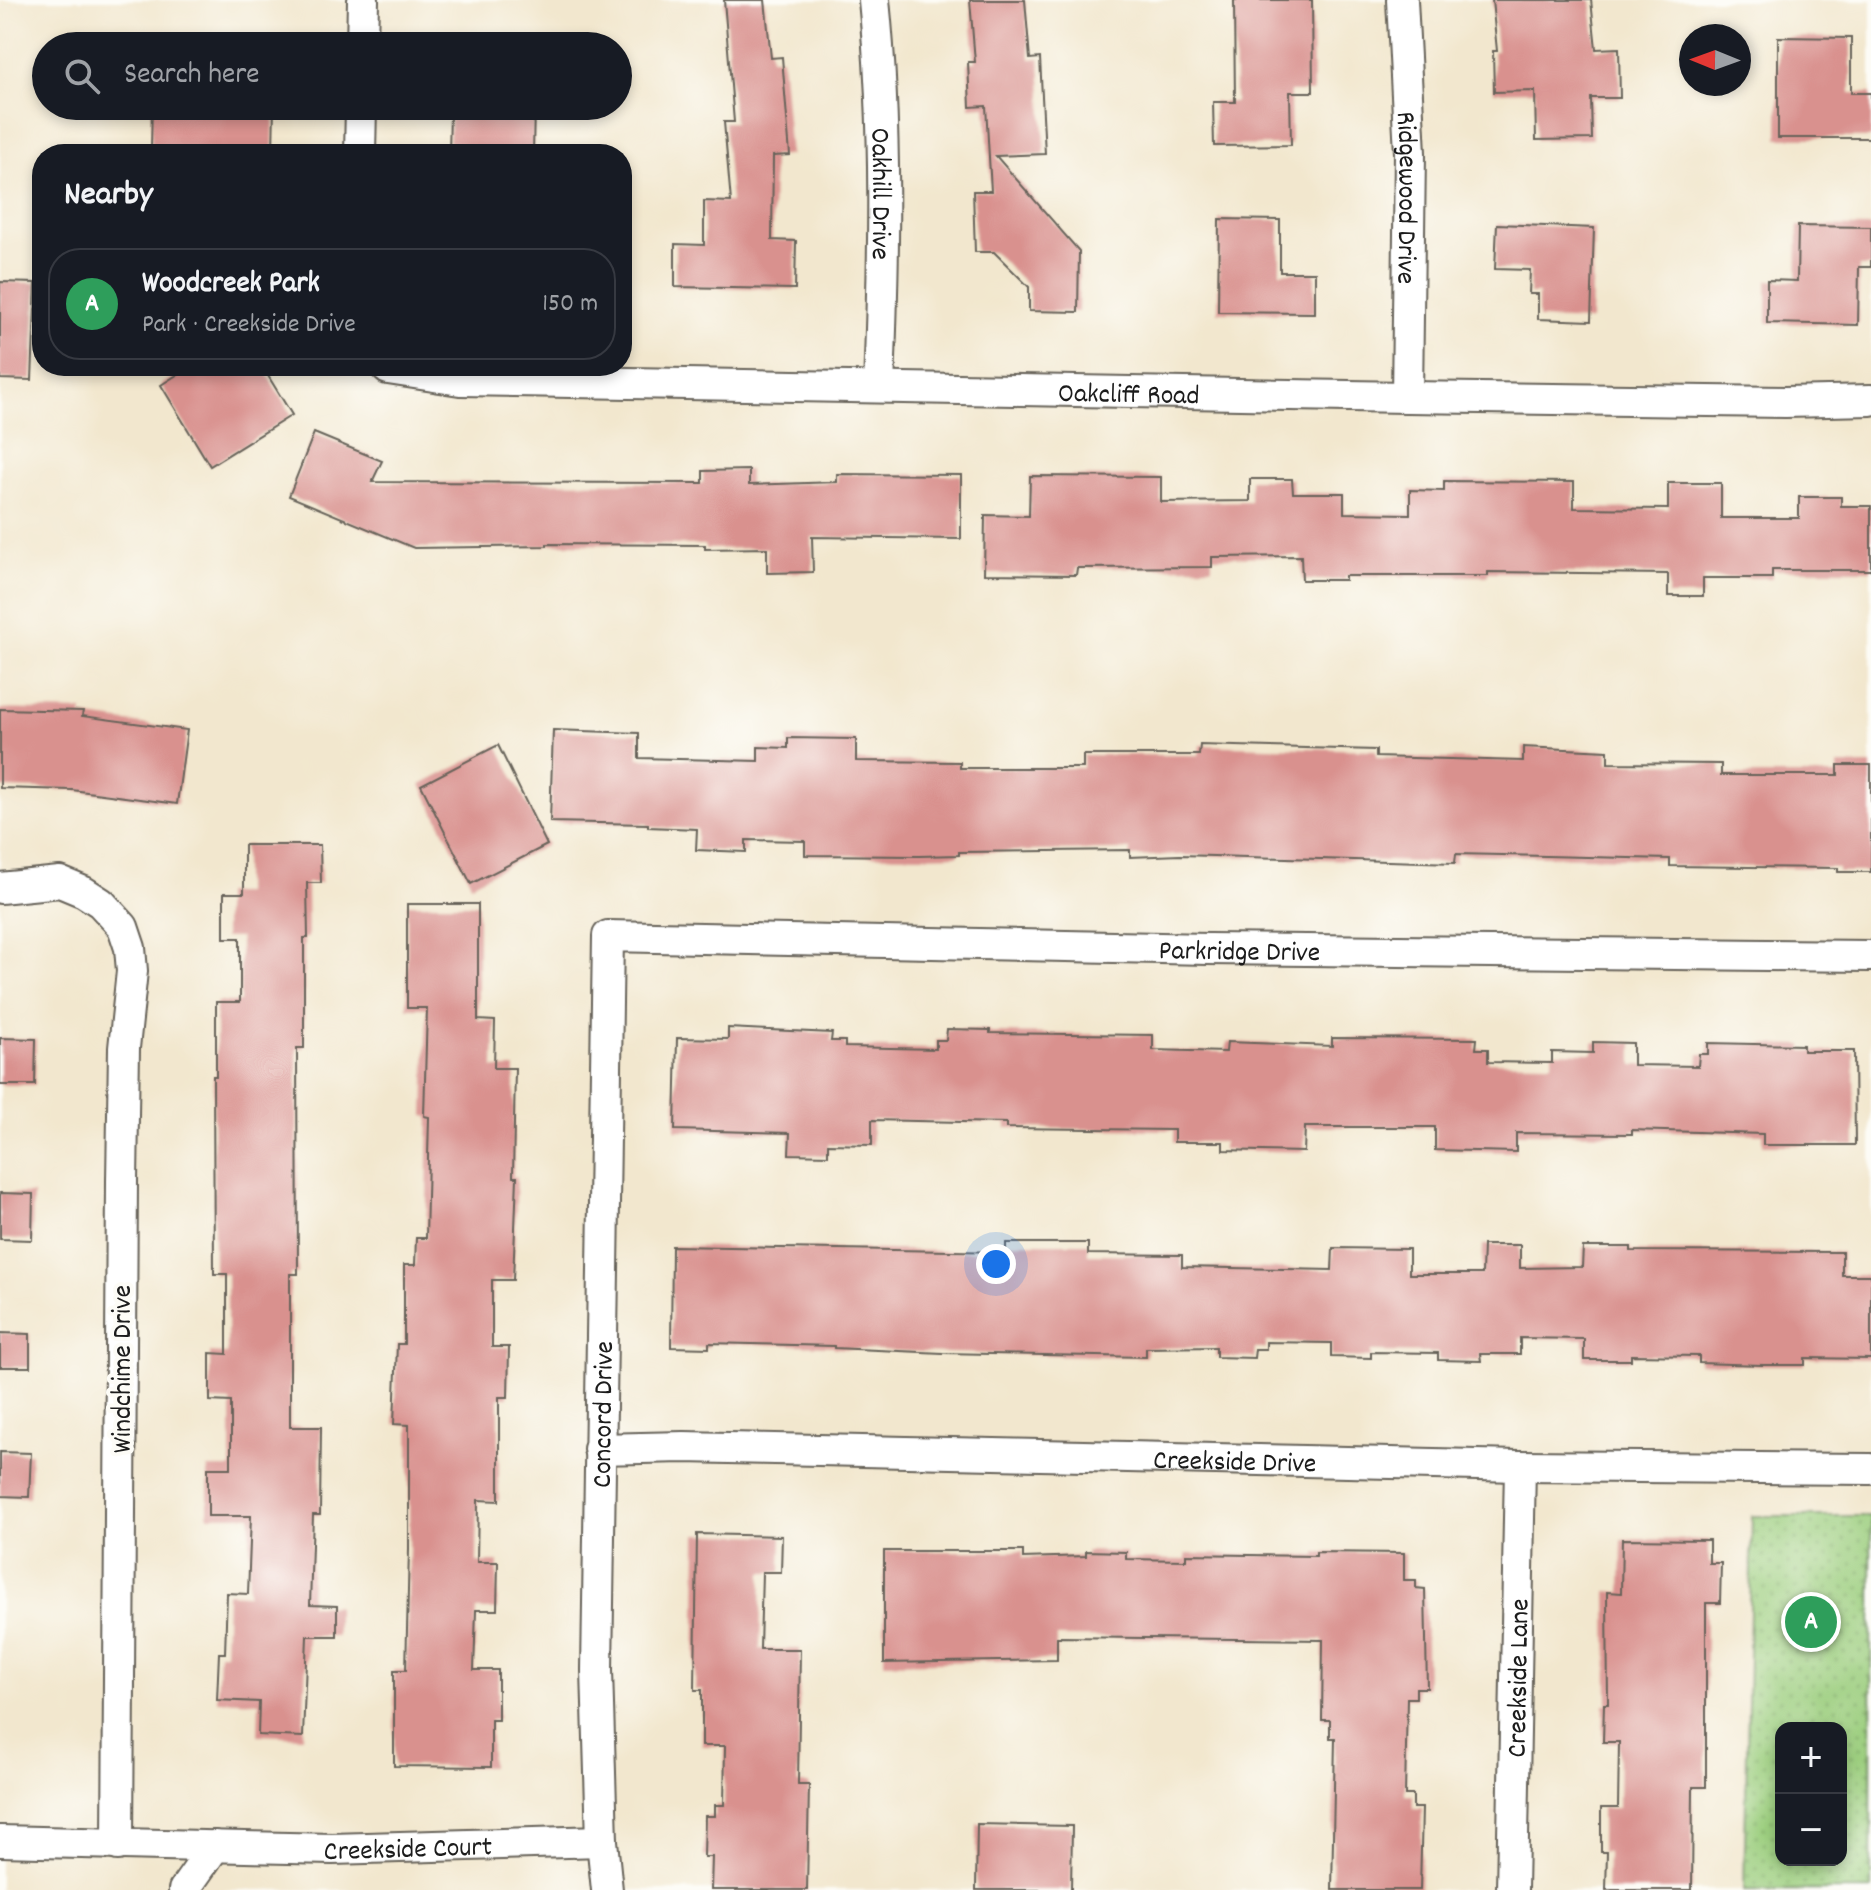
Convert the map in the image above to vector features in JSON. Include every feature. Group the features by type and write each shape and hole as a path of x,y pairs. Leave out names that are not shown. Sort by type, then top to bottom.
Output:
{"street":[{"path":"362,32 363,0"},
{"name":"Oakhill Drive","path":"874,0 883,122 879,386"},
{"name":"Ridgewood Drive","path":"1402,0 1410,153 1407,397"},
{"path":"360,144 361,120"},
{"name":"Oakcliff Road","path":"435,376 460,380 1407,397 1785,402 1871,400"},
{"name":"Windchime Drive","path":"0,888 60,882 84,892 101,903 123,927 130,948 132,971 124,1048 122,1152 118,1845"},
{"name":"Parkridge Drive","path":"608,936 1208,949 1871,956"},
{"name":"Concord Drive","path":"607,1890 602,1841 597,1670 608,936"},
{"name":"Creekside Drive","path":"599,1449 684,1447 1520,1466 1871,1469"},
{"name":"Creekside Lane","path":"1512,1890 1520,1466"},
{"name":"Creekside Court","path":"0,1841 332,1849 602,1841"},
{"path":"184,1890 215,1846"}],"green space":[{"path":"1752,1516 1871,1516 1871,1890 1744,1890"}],"building":[{"path":"724,0 765,0 771,58 782,57 790,155 773,156 772,240 796,241 795,289 675,287 675,244 704,245 704,201 731,202 724,122 734,122"},
{"path":"970,0 1025,0 1030,59 1040,58 1045,154 996,156 1079,251 1078,312 1029,311 1029,287 994,252 975,252 973,191 991,191 986,106 970,107 968,62 975,62"},
{"path":"1234,0 1312,0 1313,92 1290,92 1291,145 1214,146 1213,102 1235,102"},
{"path":"1492,0 1591,0 1596,49 1619,48 1620,98 1591,98 1592,139 1536,140 1535,91 1494,92 1493,51 1497,51"},
{"path":"1778,37 1851,38 1851,93 1871,93 1871,138 1778,138"},
{"path":"152,120 274,120 273,144 151,144"},
{"path":"450,120 534,120 533,144 449,144"},
{"path":"1219,219 1280,220 1280,272 1315,272 1315,313 1218,312"},
{"path":"1497,224 1594,228 1591,321 1538,319 1538,294 1529,294 1530,270 1495,269"},
{"path":"1798,226 1871,227 1871,267 1859,267 1858,325 1767,323 1767,280 1797,281"},
{"path":"0,282 32,283 32,380 0,379"},
{"path":"175,376 268,376 292,415 210,466 161,385"},
{"path":"314,433 382,461 372,482 703,483 703,471 749,470 749,485 837,482 837,474 961,475 961,539 812,537 813,572 767,573 767,548 547,544 414,548 289,496"},
{"path":"1030,476 1161,477 1161,502 1250,501 1250,479 1292,479 1293,493 1344,493 1344,513 1410,514 1410,490 1444,491 1444,481 1574,482 1574,508 1668,509 1668,483 1721,483 1721,518 1799,518 1799,497 1841,497 1841,506 1871,506 1871,570 1772,570 1772,578 1703,578 1703,596 1668,596 1668,574 1488,572 1488,576 1345,576 1345,580 1302,580 1301,556 1212,557 1212,567 1077,568 1076,575 984,574 985,515 1029,516"},
{"path":"0,709 83,711 82,716 187,730 177,804 72,790 0,788"},
{"path":"553,730 639,733 639,758 758,761 758,747 788,748 788,738 856,739 856,761 960,762 960,768 1083,768 1083,755 1199,755 1200,745 1376,750 1376,757 1523,761 1523,747 1608,751 1608,763 1721,764 1721,775 1838,775 1838,765 1871,765 1871,872 1838,872 1838,868 1670,866 1670,859 1456,854 1455,863 1180,855 1130,857 1130,850 959,852 959,855 919,856 805,855 805,841 746,840 746,852 696,850 697,829 648,827 648,824 550,822"},
{"path":"498,745 547,845 471,884 421,785"},
{"path":"244,845 320,845 321,883 307,883 304,1048 297,1048 298,1274 290,1274 290,1427 321,1427 320,1515 313,1515 310,1605 337,1606 337,1636 307,1636 303,1737 258,1735 259,1702 217,1700 219,1653 225,1653 227,1593 248,1594 251,1516 208,1516 208,1468 231,1468 231,1402 210,1401 210,1353 227,1354 227,1274 214,1274 213,1076 216,1076 216,1002 240,1002 240,938 224,938 224,893 244,893"},
{"path":"407,904 478,904 478,1020 495,1021 494,1068 515,1068 513,1177 517,1177 513,1280 492,1280 492,1347 509,1347 508,1397 499,1397 499,1501 478,1500 477,1562 498,1562 497,1610 476,1610 474,1670 498,1670 498,1720 491,1720 491,1767 394,1766 394,1670 406,1670 409,1549 409,1425 394,1424 397,1344 404,1344 404,1265 415,1265 416,1238 426,1238 429,1117 424,1116 427,1008 407,1008"},
{"path":"728,1028 832,1033 831,1041 845,1041 845,1047 936,1049 936,1040 946,1040 947,1029 990,1030 990,1033 1153,1035 1153,1050 1226,1052 1227,1042 1332,1046 1332,1038 1477,1039 1476,1049 1488,1049 1488,1062 1552,1063 1552,1052 1593,1053 1593,1042 1633,1043 1633,1065 1698,1066 1699,1054 1708,1054 1708,1043 1803,1045 1803,1051 1854,1051 1855,1145 1763,1145 1763,1134 1632,1130 1632,1134 1516,1133 1516,1152 1435,1150 1435,1127 1305,1127 1304,1152 1223,1150 1223,1142 1174,1142 1174,1130 1006,1128 1006,1123 872,1120 872,1145 828,1144 828,1155 789,1154 790,1133 675,1130 677,1038 728,1039"},
{"path":"0,1038 36,1039 35,1085 0,1085"},
{"path":"0,1193 33,1194 32,1240 0,1239"},
{"path":"1006,1243 1088,1243 1088,1254 1182,1255 1182,1267 1332,1270 1333,1248 1409,1249 1409,1274 1482,1274 1483,1245 1520,1245 1520,1268 1582,1267 1583,1247 1631,1247 1631,1251 1842,1252 1842,1275 1871,1275 1871,1359 1805,1358 1805,1365 1699,1363 1699,1356 1631,1355 1631,1360 1584,1360 1584,1339 1520,1338 1520,1354 1480,1354 1481,1361 1438,1360 1438,1353 1371,1352 1371,1358 1331,1357 1331,1343 1266,1342 1266,1349 1255,1349 1254,1358 1216,1357 1216,1347 1146,1348 1146,1357 943,1353 709,1343 709,1348 671,1347 672,1246 1006,1252"},
{"path":"0,1333 30,1334 30,1367 0,1367"},
{"path":"0,1452 31,1453 29,1497 0,1496"},
{"path":"697,1534 782,1536 781,1572 762,1572 760,1649 800,1649 798,1784 809,1784 807,1890 711,1890 712,1857 704,1857 705,1816 715,1816 715,1805 724,1805 725,1746 702,1746 702,1690 695,1690"},
{"path":"1622,1539 1709,1540 1709,1563 1721,1563 1720,1603 1706,1603 1706,1787 1693,1787 1692,1890 1606,1890 1607,1852 1601,1852 1601,1808 1618,1808 1619,1742 1603,1742 1604,1704 1608,1704 1607,1592 1621,1593"},
{"path":"884,1551 1023,1551 1023,1558 1086,1556 1086,1551 1126,1552 1126,1559 1186,1560 1186,1554 1316,1556 1316,1552 1404,1553 1404,1580 1416,1580 1416,1588 1425,1589 1427,1688 1416,1688 1416,1698 1407,1698 1405,1795 1413,1795 1413,1808 1422,1808 1420,1890 1332,1890 1335,1738 1330,1738 1330,1720 1322,1720 1323,1640 1057,1637 1057,1660 884,1663"},
{"path":"977,1824 1072,1826 1071,1890 976,1890"}],"place":[{"name":"Woodcreek Park","path":"1811,1622"}]}
